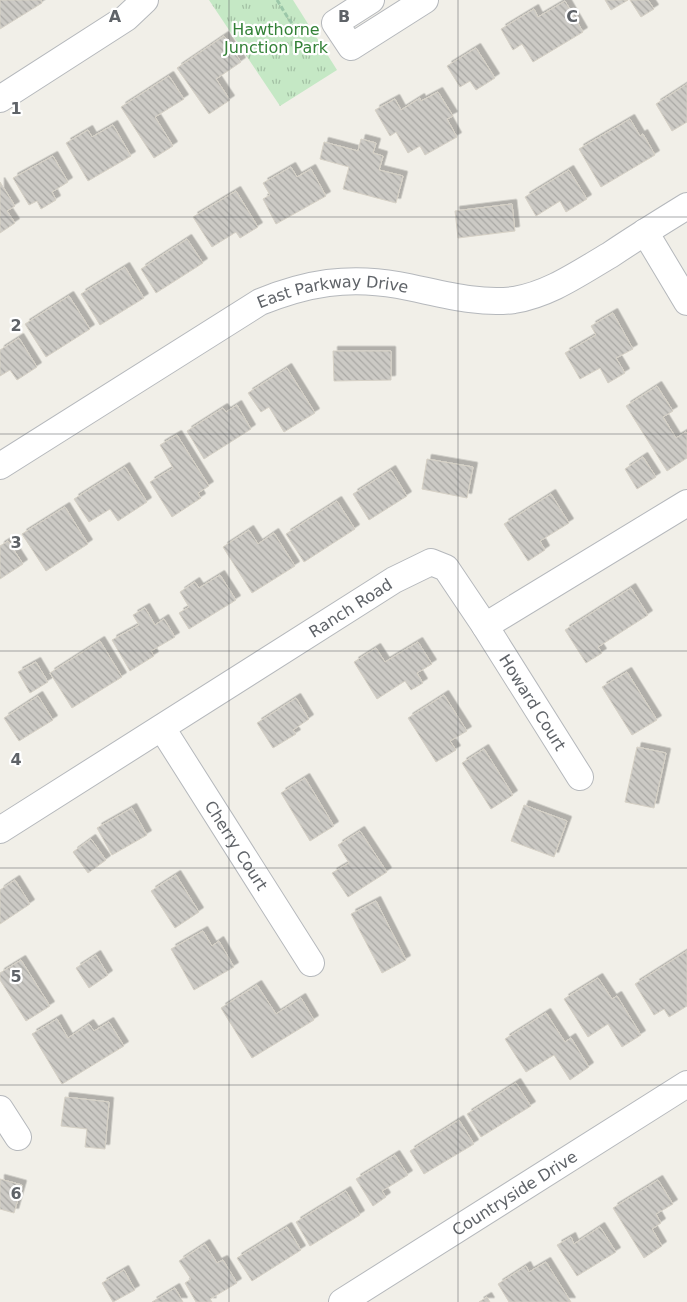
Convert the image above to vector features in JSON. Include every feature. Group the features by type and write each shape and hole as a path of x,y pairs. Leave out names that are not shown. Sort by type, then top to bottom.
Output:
{"street":[{"path":"0,99 126,18 145,0"},
{"path":"371,0 335,23 351,47 425,0"},
{"name":"East Parkway Drive","path":"0,466 260,302 288,291 328,282 364,281 494,301 534,296 555,288 687,206"},
{"path":"645,232 687,302"},
{"path":"485,626 687,503"},
{"name":"Ranch Road","path":"0,830 394,580 431,562 446,568 485,626"},
{"name":"Howard Court","path":"485,626 580,777"},
{"name":"Cherry Court","path":"162,728 310,963"},
{"name":"Countryside Drive","path":"342,1302 687,1084"},
{"path":"0,1109 18,1137"}],"path":[{"path":"277,0 289,20 301,32 306,34 315,33 335,23"}],"green space":[{"name":"Hawthorne Junction Park","path":"209,0 293,0 337,70 280,106"}],"building":[{"path":"0,0 41,0 42,3 0,29"},
{"path":"605,0 628,0 611,10"},
{"path":"630,0 648,0 654,9 641,17"},
{"path":"565,1 583,32 533,62 522,44 513,50 501,29 534,9 538,17"},
{"path":"224,36 241,62 216,79 230,100 209,114 177,68"},
{"path":"476,48 495,78 476,90 470,81 460,87 447,66"},
{"path":"169,76 184,99 155,117 173,146 154,158 121,107"},
{"path":"687,84 687,122 672,131 656,104"},
{"path":"438,92 453,116 447,119 457,137 425,155 420,146 408,153 396,132 390,136 375,110 395,99 401,110 420,98 421,101"},
{"path":"630,119 640,136 643,134 655,155 601,187 579,149"},
{"path":"113,125 131,156 88,181 66,143 88,130 92,137"},
{"path":"361,139 376,143 373,153 383,156 379,170 403,176 396,203 343,189 349,167 320,159 324,142 358,151"},
{"path":"53,156 68,182 52,192 56,200 41,209 37,201 29,205 13,178"},
{"path":"291,167 297,177 311,169 326,196 276,224 263,199 270,195 263,183"},
{"path":"569,170 587,199 566,212 560,201 536,216 525,197"},
{"path":"0,182 15,206 7,211 15,223 0,233"},
{"path":"236,191 258,227 240,238 236,232 212,247 193,217"},
{"path":"512,204 515,231 458,238 455,211"},
{"path":"187,239 203,263 156,293 141,269"},
{"path":"125,267 144,298 100,325 81,294"},
{"path":"69,296 90,329 46,357 25,324"},
{"path":"613,313 633,349 616,358 625,373 608,383 600,368 580,379 565,353 596,335 591,326"},
{"path":"19,338 37,367 17,380 10,370 0,376 0,350"},
{"path":"333,351 391,351 391,380 334,381"},
{"path":"287,368 315,413 284,432 269,407 261,412 248,393"},
{"path":"657,386 673,411 663,417 676,438 687,433 687,458 667,471 626,406"},
{"path":"237,405 251,429 204,459 187,431 223,408 226,412"},
{"path":"177,435 209,486 198,493 201,498 172,517 150,482 173,468 160,445"},
{"path":"643,457 656,477 637,489 625,469"},
{"path":"427,459 473,467 467,498 422,489"},
{"path":"125,467 147,502 118,521 110,509 89,522 74,499"},
{"path":"391,470 407,496 369,520 353,494"},
{"path":"551,494 569,523 540,541 545,550 528,561 504,524"},
{"path":"337,501 355,529 304,562 286,534"},
{"path":"65,507 88,544 46,571 22,534"},
{"path":"249,530 258,544 274,533 295,566 252,593 223,547"},
{"path":"8,541 23,564 0,579 0,546"},
{"path":"220,575 236,600 189,629 179,613 189,607 180,592 195,582 199,588"},
{"path":"631,588 648,615 598,647 602,653 586,663 565,630"},
{"path":"145,608 155,625 164,619 175,637 151,651 154,656 130,671 112,640 139,625 133,615"},
{"path":"100,641 122,677 72,708 50,673"},
{"path":"418,642 432,664 417,673 423,683 411,690 405,681 377,699 354,662 376,648 385,662"},
{"path":"36,662 48,682 30,693 18,672"},
{"path":"627,672 657,720 632,735 602,687"},
{"path":"444,695 467,731 450,741 456,750 436,762 408,718"},
{"path":"38,696 53,720 19,741 4,718"},
{"path":"296,698 309,719 293,730 296,734 273,748 257,723"},
{"path":"637,747 666,753 654,808 625,802"},
{"path":"484,749 513,795 491,809 462,763"},
{"path":"305,778 334,826 310,841 281,793"},
{"path":"524,805 567,821 554,857 511,841"},
{"path":"132,808 147,835 112,855 97,828"},
{"path":"360,831 387,872 348,897 332,873 349,863 338,845"},
{"path":"91,839 106,860 88,873 73,852"},
{"path":"176,875 199,912 175,928 151,891"},
{"path":"15,880 30,904 0,924 0,890"},
{"path":"376,901 406,960 382,973 351,914"},
{"path":"203,931 212,946 219,941 234,967 194,990 171,949"},
{"path":"687,951 687,1006 669,1017 664,1009 654,1015 635,984"},
{"path":"96,955 108,975 89,988 76,968"},
{"path":"21,960 50,1006 26,1021 0,980 0,973"},
{"path":"598,978 612,999 617,996 641,1035 622,1047 608,1024 588,1037 564,999"},
{"path":"257,985 276,1014 301,998 314,1020 252,1058 221,1008"},
{"path":"546,1013 565,1042 571,1038 589,1067 570,1080 554,1055 526,1072 505,1039"},
{"path":"57,1019 68,1038 89,1024 94,1031 109,1022 124,1046 62,1084 32,1034"},
{"path":"516,1083 531,1106 481,1137 467,1114"},
{"path":"65,1097 109,1102 105,1149 85,1147 87,1129 61,1126"},
{"path":"459,1120 474,1144 424,1174 410,1151"},
{"path":"395,1155 408,1175 382,1191 386,1197 373,1206 356,1179"},
{"path":"0,1179 22,1185 14,1213 0,1209"},
{"path":"658,1180 673,1204 656,1214 661,1223 652,1229 662,1246 644,1258 613,1208"},
{"path":"346,1191 360,1215 310,1246 296,1222"},
{"path":"287,1227 301,1250 252,1281 237,1258"},
{"path":"600,1227 616,1252 577,1276 557,1245 571,1237 574,1244"},
{"path":"205,1244 217,1263 223,1260 237,1283 210,1299 212,1302 196,1302 185,1283 191,1279 179,1261"},
{"path":"546,1262 571,1302 509,1302 498,1284 526,1266 529,1272"},
{"path":"124,1270 135,1290 113,1302 102,1283"},
{"path":"175,1288 183,1302 152,1302"},
{"path":"487,1297 490,1302 479,1302"}]}
